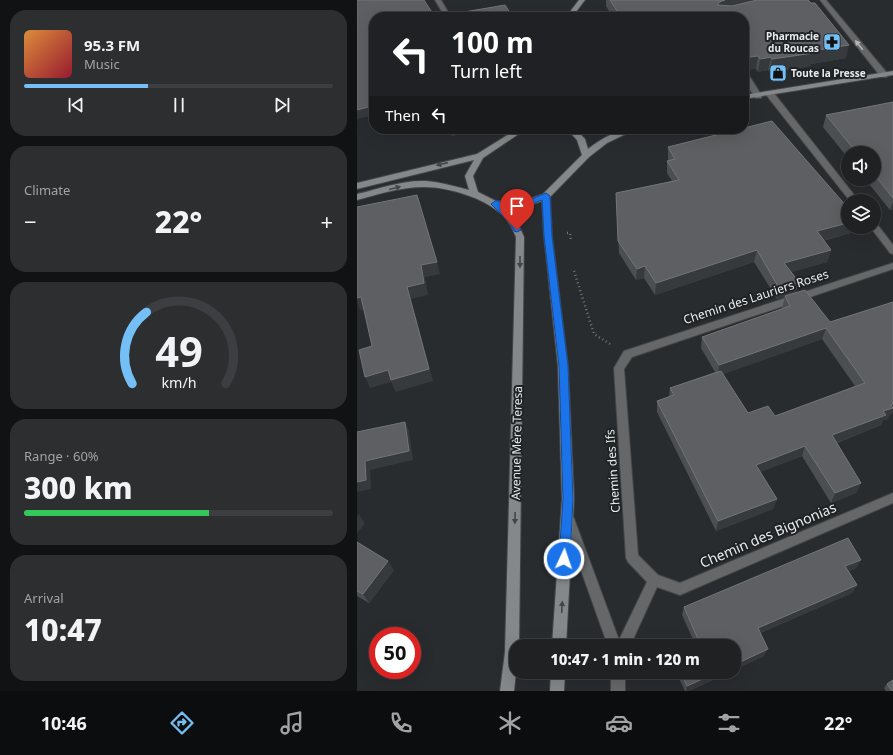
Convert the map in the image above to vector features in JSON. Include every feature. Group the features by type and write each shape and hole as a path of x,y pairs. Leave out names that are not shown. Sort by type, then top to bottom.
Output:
{"main road":[{"path":"573,12 582,0"},
{"path":"749,97 893,73"},
{"path":"357,186 480,156 514,134"},
{"path":"576,134 581,139 586,155"},
{"path":"357,197 402,186 424,184 443,186 473,194 495,204 525,204 546,196 586,155 604,141 620,134"},
{"path":"473,194 469,176 480,156"},
{"path":"546,196 548,236 563,366 568,499 559,639"},
{"name":"Avenue Mère Teresa","path":"495,204 513,222 520,238 512,652 507,691"},
{"path":"557,691 558,679"}],"street":[{"path":"439,0 445,12"},
{"path":"823,0 884,75"},
{"path":"749,82 758,96"},
{"path":"770,94 849,194"},
{"path":"880,234 893,251"},
{"name":"Chemin des Lauriers Roses","path":"628,354 893,266"},
{"name":"Chemin des Ifs","path":"628,354 619,368 632,558 654,580"},
{"name":"Chemin des Bignonias","path":"654,580 680,589 893,498"},
{"path":"567,515 612,639"},
{"path":"626,639 654,580"},
{"path":"618,679 618,691"}],"path":[{"path":"548,236 570,233 571,248"},
{"path":"573,269 594,334 628,354"}],"building":[{"path":"357,0 424,0 432,12 369,12 369,107 357,110"},
{"path":"610,0 725,0 718,3 718,5 732,6 757,0 808,0 811,3 815,3 849,45 812,51 814,53 772,59 771,57 760,59 758,56 749,57 749,12 618,12"},
{"path":"505,5 510,12 464,12"},
{"path":"893,102 893,198 881,183 881,146 851,146 826,115"},
{"path":"772,121 841,200 841,225 817,231 831,250 784,263 799,282 779,288 757,250 656,283 645,266 637,269 618,241 616,193 679,180 667,161 675,159 668,147 720,134 749,134 749,127"},
{"path":"417,195 437,262 421,265 424,283 407,287 429,369 391,380 388,370 365,377 359,350 372,346 361,297 357,298 357,207"},
{"path":"805,290 830,322 893,302 893,404 891,405 893,408 883,411 886,415 832,435 861,483 835,493 805,446 756,465 777,499 718,521 657,401 674,395 670,388 721,371 748,413 768,406 775,416 865,383 826,328 719,365 702,337 790,306 785,296"},
{"path":"405,422 409,451 365,461 366,480 357,482 357,432"},
{"path":"848,538 861,560 845,566 857,585 758,628 768,649 741,662 741,639 698,639 684,607"},
{"path":"357,542 388,561 363,594 357,591"},
{"path":"684,679 702,679 687,686"},
{"path":"893,680 893,691 892,691 887,684"}],"place":[{"name":"Pharmacie du Roucas","path":"832,42"},
{"name":"Toute la Presse","path":"778,73"}],"route":[{"path":"517,230 513,222 495,204 525,204 546,196 548,236 563,366 568,499 564,559"}]}
